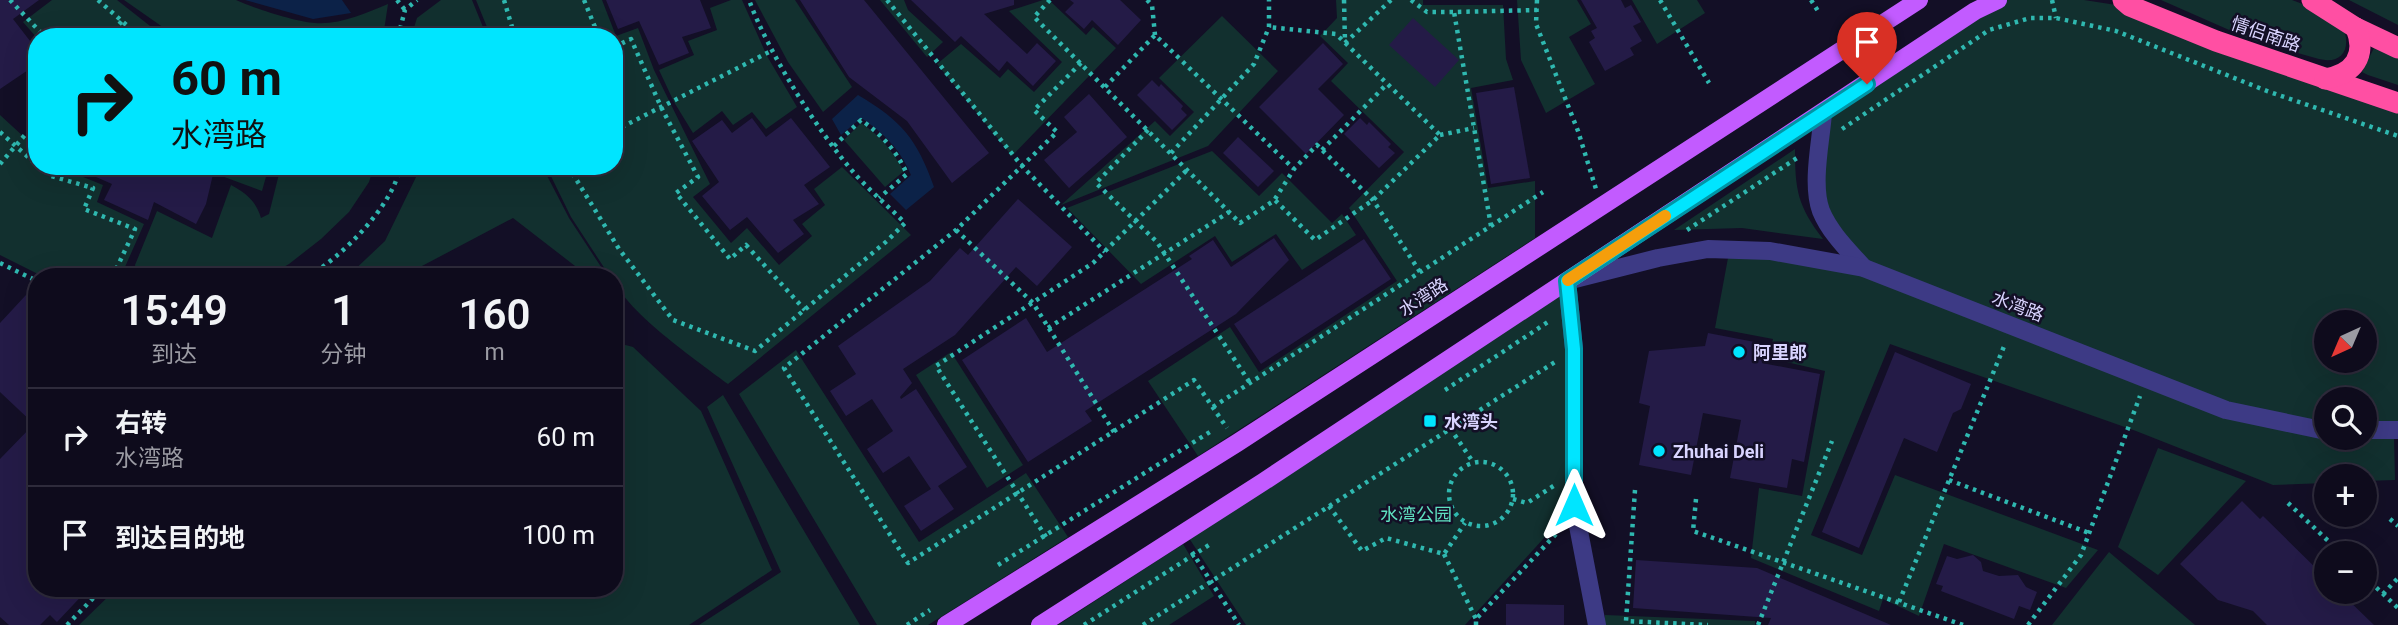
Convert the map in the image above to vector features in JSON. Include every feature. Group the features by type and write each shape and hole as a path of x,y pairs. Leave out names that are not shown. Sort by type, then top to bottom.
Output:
{"highway":[{"path":"2312,0 2356,28 2398,48"},
{"name":"情侣南路","path":"2121,2 2216,41 2398,103"},
{"path":"2325,79 2339,76 2355,63 2361,50 2356,28"}],"main road":[{"name":"水湾路","path":"946,625 1237,443 1919,0"},
{"name":"水湾路","path":"1040,625 1824,113 1982,5 1998,0"}],"street":[{"path":"1824,113 1816,186 1821,211 1837,237 1864,268"},
{"name":"水湾路","path":"1567,281 1658,258 1708,249 1770,251 1864,268 2226,410 2314,428"},
{"path":"1567,281 1574,349 1576,512 1597,625"},
{"path":"2377,430 2398,430"}],"path":[{"path":"10,0 36,28"},
{"path":"98,0 130,28"},
{"path":"397,0 405,10"},
{"path":"400,28 405,10 417,0"},
{"path":"504,0 512,28"},
{"path":"584,0 595,28"},
{"path":"574,175 619,249 673,320 755,351 887,241 905,223 854,173 818,125 774,50 749,0"},
{"path":"887,0 1022,166 1105,252"},
{"path":"1050,0 1034,17 1240,223 1275,200 1294,169 1317,145 1373,200 1420,272"},
{"path":"1147,0 1152,5 1155,35 1294,169"},
{"path":"1171,153 1254,64 1269,27 1269,0"},
{"path":"1344,0 1345,43"},
{"path":"1345,43 1391,0"},
{"path":"1411,0 1427,12 1537,10"},
{"path":"1537,0 1536,24 1577,131 1601,206"},
{"path":"1660,0 1709,83"},
{"path":"1811,0 1818,11"},
{"path":"2052,0 2056,18"},
{"path":"1454,12 1491,226"},
{"path":"116,28 122,21"},
{"path":"1269,27 1336,34 1440,135"},
{"path":"1105,87 1155,35"},
{"path":"623,43 631,39 661,107 698,177 676,192 730,259 746,245 805,310"},
{"path":"623,126 774,50"},
{"path":"1081,63 1034,110 1057,132 956,230 783,368 908,563 1194,380 1237,443"},
{"path":"1322,150 1387,84"},
{"path":"834,146 861,120 882,135 906,174 879,198"},
{"path":"1275,200 1315,240 1373,200 1440,135 1474,128"},
{"path":"1148,130 1096,183 1157,243 1250,383"},
{"path":"0,132 28,158"},
{"path":"0,164 28,132"},
{"path":"1058,555 936,366 1093,263 1187,170"},
{"path":"50,175 93,188 84,209 135,229 117,268"},
{"path":"323,268 371,220 392,189 397,175"},
{"path":"1213,407 1543,192"},
{"path":"1048,328 1229,212"},
{"path":"956,230 1033,303 1114,432"},
{"path":"0,263 28,277"},
{"path":"1899,603 2013,326"},
{"path":"1143,625 1574,349"},
{"path":"2028,625 2081,555 2147,379"},
{"path":"1450,428 1473,462"},
{"path":"1758,625 1832,441"},
{"path":"1473,462 1494,464 1503,470 1510,478 1513,499 1510,509 1495,523 1485,526 1465,522 1456,515 1450,506 1448,495 1455,474 1473,462"},
{"path":"1513,499 1527,503 1574,472"},
{"path":"1949,480 2089,533"},
{"path":"1635,490 1626,621 1708,625"},
{"path":"1696,499 1693,531 1964,625"},
{"path":"2288,503 2328,541"},
{"path":"1329,506 1362,551 1386,538 1444,554 1476,622 1576,512"},
{"path":"2390,519 2398,526"},
{"path":"1444,554 1465,522"},
{"path":"1181,534 1240,625"},
{"path":"2383,594 2398,578"},
{"path":"2377,588 2398,608"},
{"path":"67,625 94,597"}],"green space":[{"path":"52,0 117,0 153,28 28,28 23,22"},
{"path":"124,0 236,0 275,14 315,23 343,20 388,4 384,28 164,28"},
{"path":"441,0 472,0 483,28 414,28 417,18"},
{"path":"476,0 602,0 613,28 487,28"},
{"path":"731,0 742,0 767,56 797,107 766,129 752,112 733,125 722,111 693,133 659,70 694,55 688,41 717,30 710,8"},
{"path":"755,0 795,0 852,87 823,112 788,62"},
{"path":"880,0 904,0 908,10 943,42 927,57"},
{"path":"1049,0 1086,35 1093,27 1116,48 1012,156 937,64 961,44 1000,78 1008,69 1034,92 1062,62 1009,11"},
{"path":"1336,0 1423,0 1423,5 1503,5 1506,59 1513,80 1471,88 1488,188 1535,181 1535,238 1198,456 1148,381 1230,327 1259,372 1397,281 1349,208 1404,152 1331,81 1348,63 1320,36 1337,18"},
{"path":"1517,0 1577,0 1591,24 1569,37 1595,84 1546,113 1521,60"},
{"path":"1632,0 1697,0 1705,13 1657,44"},
{"path":"2008,0 2084,0 2129,7 2398,104 2398,430 2377,430 2377,387 2314,387 2314,428 2227,410 1864,268 1837,237 1817,186 1824,113 1975,11"},
{"path":"2161,0 2292,0 2313,8 2345,33 2346,46 2337,58 2319,59 2252,40"},
{"path":"2349,0 2398,0 2398,25"},
{"path":"1222,16 1278,71 1208,146 1061,205 1155,121 1170,136 1194,112 1159,78"},
{"path":"638,28 654,70 710,184 693,197 731,243 747,228 779,265 812,236 802,224 825,205 814,189 842,167 911,235 728,384 682,350 629,303 623,295 623,268 604,268 571,217 550,175 623,175 623,33"},
{"path":"2375,46 2398,57 2398,85 2362,72"},
{"path":"0,115 28,141 28,175 78,175 103,185 97,202 144,224 125,268 28,269 0,255"},
{"path":"861,123 886,144 904,171 885,187 844,140"},
{"path":"1795,149 1797,187 1803,207 1823,239 1742,228 1674,230"},
{"path":"1212,151 1259,196 1282,173 1332,223 1342,214 1356,235 1302,270 1276,234 1232,262 1215,236 1141,284 1067,208"},
{"path":"219,175 266,175 262,191"},
{"path":"279,175 371,175 349,212 321,239 282,268 135,268 157,211 212,238 231,185 250,198 261,218 269,214"},
{"path":"417,175 547,175 569,218 602,268 578,268 513,218 418,268 356,268 385,241"},
{"path":"1772,257 1863,274 2314,434 2314,450 2377,450 2377,437 2394,437 2395,480 2377,481 2377,464 2314,464 2314,483 2273,485 2136,431 1890,344 1811,535 1862,555 1895,475 2098,550 2066,588 1944,544 1919,616 1883,599 1879,611 1751,558 1759,488 1802,496 1825,371 1769,358 1773,339 1715,328 1728,258"},
{"name":"水湾公园","path":"1567,281 1574,505 1465,625 1246,625 1185,532"},
{"path":"623,344 633,347 701,411 772,570 689,625 79,625 108,597 623,597"},
{"path":"796,350 919,542 1026,473 1068,537 928,625 877,625 739,394"},
{"path":"951,352 1023,465 987,488 916,375"},
{"path":"723,395 860,625 699,625 781,572 707,407"},
{"path":"2158,448 2246,481 2158,575 2118,547"},
{"path":"1183,544 1214,596 1169,625 1058,625"},
{"path":"2109,552 2195,625 2052,625"},
{"path":"1605,615 1755,621 1755,625 1605,625"}],"water":[{"path":"245,0 342,0 351,13 313,19"},
{"path":"858,95 897,123 914,144 928,170 934,187 906,210 890,194 911,175 896,149 861,118 841,135 832,119"}],"building":[{"path":"0,0 39,0 13,19 28,38 28,70 0,89"},
{"path":"606,0 700,0 711,28 682,37 689,53 659,65 639,21 618,28"},
{"path":"800,0 864,0 989,153 952,183 907,121 849,77"},
{"path":"911,0 1014,0 1014,5 984,14 1027,54 1037,43 1056,61 1033,86 1007,61 999,71 961,36 955,42"},
{"path":"1070,0 1120,0 1141,20 1118,45 1092,20 1084,29 1065,12 1074,3"},
{"path":"1581,0 1621,0 1625,8 1631,5 1641,22 1633,26 1642,41 1630,48 1634,55 1605,71 1589,42 1595,38 1591,31 1597,28"},
{"path":"1413,18 1459,60 1435,87 1389,45"},
{"path":"1323,43 1343,64 1318,89 1344,115 1306,154 1259,107"},
{"path":"1152,80 1159,87 1161,84 1183,106 1181,109 1187,115 1172,130 1137,95"},
{"path":"1514,87 1530,178 1491,184 1476,93"},
{"path":"1089,94 1127,137 1069,188 1044,160 1077,132 1064,117"},
{"path":"752,118 766,137 791,118 830,167 804,185 819,204 793,220 804,234 778,253 747,217 730,230 702,196 719,182 692,141 722,120 732,133"},
{"path":"1360,118 1367,125 1369,122 1391,144 1388,147 1395,153 1379,168 1344,134"},
{"path":"1238,137 1274,171 1258,187 1223,153"},
{"path":"92,175 213,175 206,204 196,224 154,202 148,220 104,200 112,184"},
{"path":"1018,199 1072,247 1037,286 1016,267 955,335 903,369 912,383 901,399 916,389 967,467 938,486 954,509 921,531 904,506 931,489 909,456 883,473 867,449 893,431 872,399 846,416 830,391 856,374 838,346 930,281 960,248 968,255"},
{"path":"1274,238 1289,260 1236,314 1085,411 1092,421 1028,462 962,360 1026,318 1047,352 1192,259 1189,256 1213,240 1231,267"},
{"path":"1364,239 1391,279 1261,364 1234,324"},
{"path":"26,295 28,297 28,418 0,392 0,323"},
{"path":"1708,333 1765,344 1762,363 1820,374 1804,462 1792,459 1787,488 1730,478 1741,420 1703,413 1691,475 1639,465 1650,406 1639,403 1649,351 1705,346"},
{"path":"1895,352 1971,384 1961,409 1953,413 1937,452 1904,438 1859,548 1822,532"},
{"path":"28,430 28,597 81,597 57,622 50,615 40,625 9,625 0,617 0,459"},
{"path":"2242,501 2260,519 2263,516 2314,566 2314,604 2352,604 2374,625 2267,625 2253,611 2218,600 2180,564"},
{"path":"1973,555 1981,562 1983,571 1999,576 2018,575 2026,587 2037,592 2030,610 2019,606 2014,619 1941,591 1943,586 1936,584 1947,556 1957,559"},
{"path":"1636,560 1757,568 1891,625 1768,625 1771,618 1633,608"},
{"path":"1506,604 1564,605 1564,625 1506,625"}],"slow traffic":[{"path":"1568,280 1665,216"}],"place":[{"name":"阿里郎","path":"1739,352"},
{"name":"水湾头","path":"1430,421"},
{"name":"Zhuhai Deli","path":"1659,451"}],"route":[{"path":"1574,505 1574,349 1567,281 1867,84"}]}
